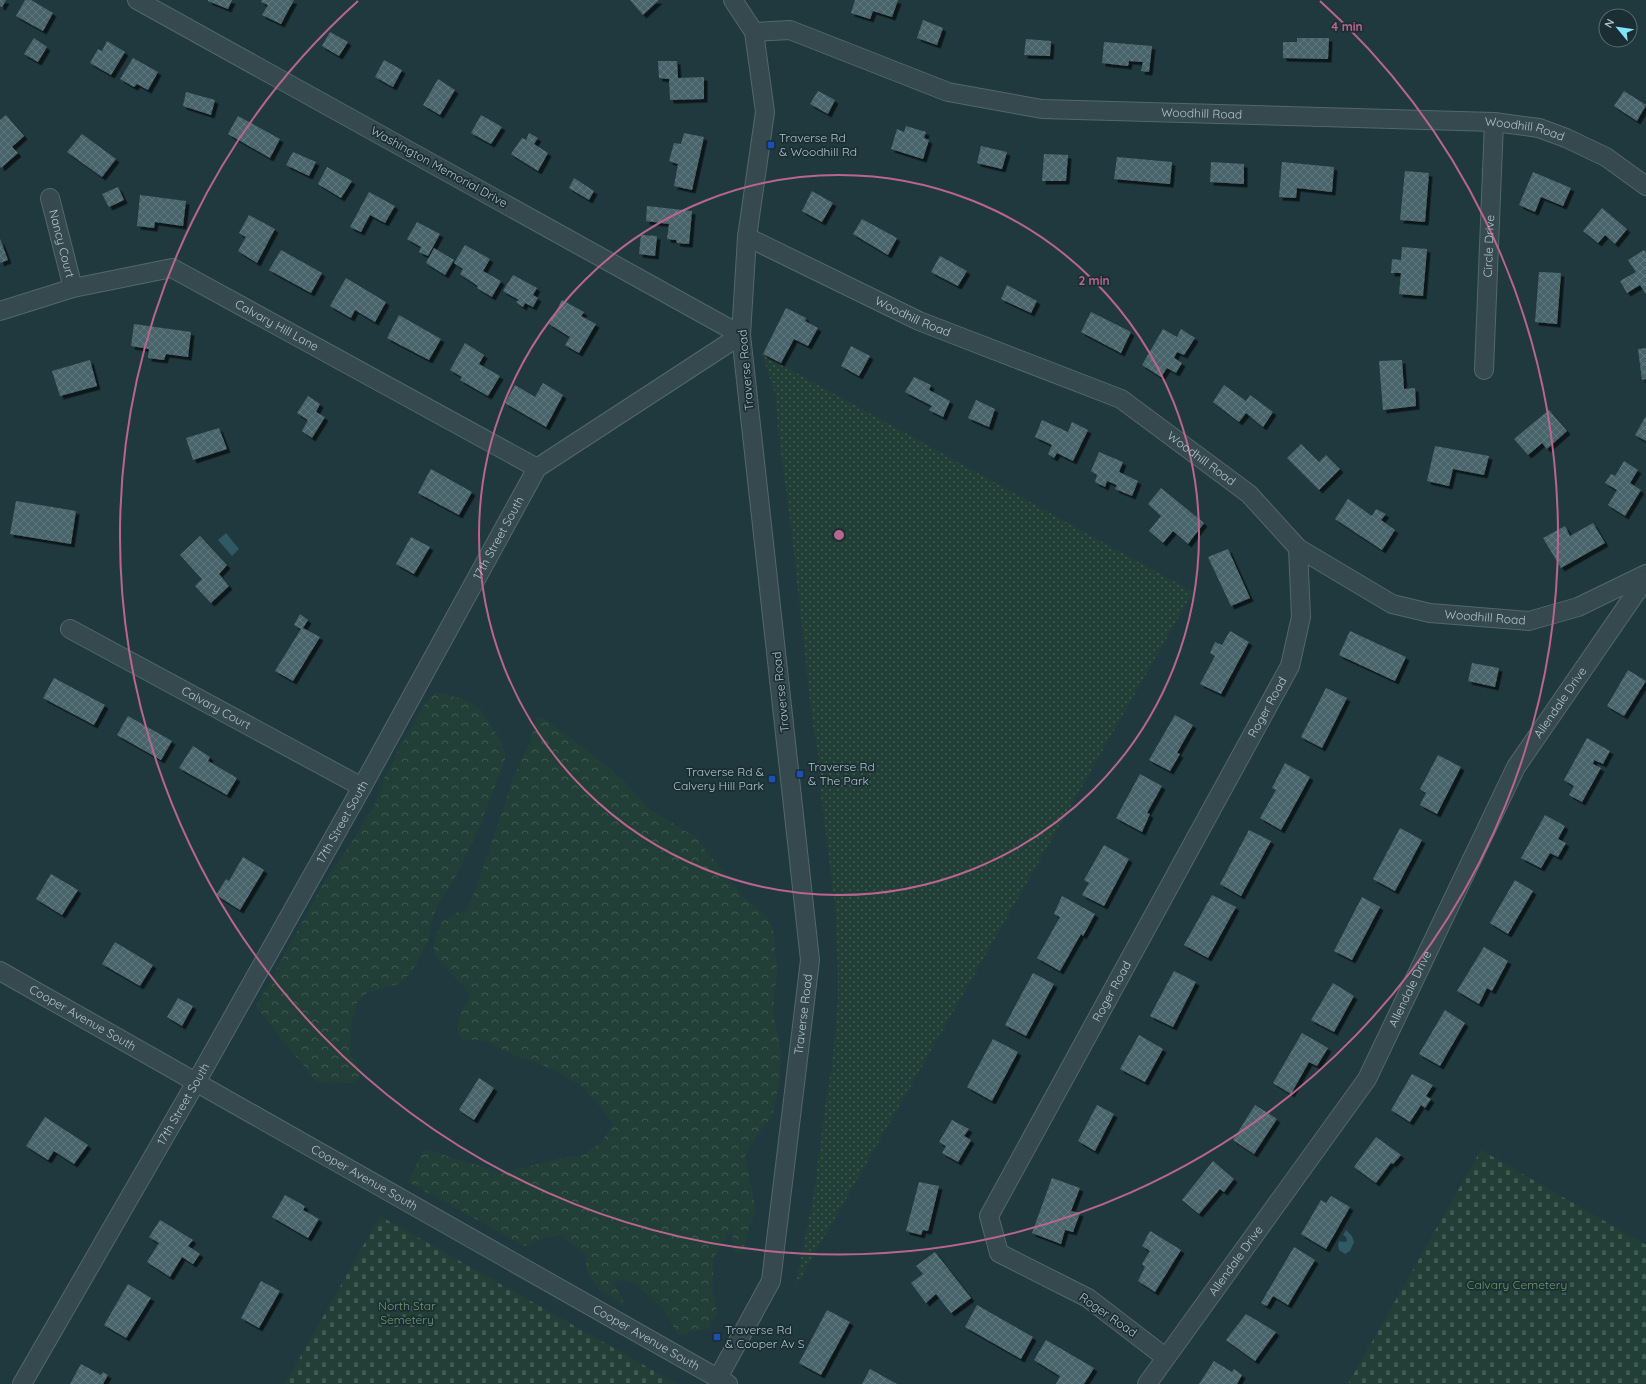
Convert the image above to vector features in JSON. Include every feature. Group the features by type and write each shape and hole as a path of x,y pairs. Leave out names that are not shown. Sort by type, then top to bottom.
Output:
{"street":[{"name":"Washington Memorial Drive","path":"137,0 741,335"},
{"name":"Traverse Road","path":"723,1381 771,1281 810,960 741,335 748,237 765,112 754,32 733,0"},
{"name":"Woodhill Road","path":"754,32 790,30 948,92 1042,109 1494,122 1539,128 1606,156 1646,186"},
{"name":"Circle Drive","path":"1484,370 1494,122"},
{"name":"Nancy Court","path":"50,198 73,288"},
{"name":"Woodhill Road","path":"748,237 919,321 1121,399 1249,494 1298,548 1392,604 1430,613 1529,621 1578,607 1646,574"},
{"name":"Calvary Hill Lane","path":"0,311 73,288 172,268 537,468"},
{"name":"17th Street South","path":"22,1384 196,1082 362,786 537,468 741,335"},
{"name":"Roger Road","path":"1165,1357 1088,1298 999,1253 989,1216 1290,666 1301,617 1298,548"},
{"name":"Allendale Drive","path":"1147,1384 1367,1079 1516,767 1646,578"},
{"name":"Calvary Court","path":"70,629 362,786"},
{"name":"Cooper Avenue South","path":"0,972 723,1381"}],"green space":[{"path":"762,354 1193,592 795,1288 814,1194 825,1107 832,1066 838,1000 838,971 835,904 778,428 776,396"},
{"path":"436,692 463,699 479,708 501,741 506,755 504,763 480,825 458,872 438,905 431,923 429,939 412,971 401,983 367,993 359,998 352,1018 350,1056 356,1062 360,1077 355,1083 317,1082 256,1007 327,877 352,842 376,802 383,781 398,751 425,704"},
{"path":"537,718 544,718 618,775 649,809 695,837 744,898 767,917 773,929 777,970 773,1012 781,1052 779,1086 772,1116 758,1133 745,1156 755,1205 743,1252 734,1253 732,1230 714,1257 712,1292 717,1312 710,1328 678,1335 664,1310 638,1286 626,1280 613,1281 626,1307 599,1290 586,1269 586,1254 560,1235 547,1237 525,1246 408,1182 424,1149 503,1173 561,1158 581,1156 601,1143 613,1124 594,1099 570,1079 547,1067 509,1053 488,1042 478,1040 466,1041 459,1036 459,1019 471,995 435,955 433,943 442,922 455,913 467,910 477,886 513,779 531,739"},
{"name":"Calvary Cemetery","path":"1481,1150 1646,1245 1646,1384 1348,1384"},
{"name":"North Star Semetery","path":"380,1216 396,1225 677,1384 285,1384"}],"water":[{"path":"226,533 239,549 232,556 218,540"},
{"path":"1346,1230 1352,1236 1354,1242 1350,1251 1345,1254 1339,1250 1338,1245 1339,1241 1347,1241 1346,1237 1343,1235"}],"building":[{"path":"0,0 6,0 2,7 0,6"},
{"path":"25,0 31,0 53,13 43,31 16,16"},
{"path":"208,0 232,0 228,9"},
{"path":"262,0 294,0 281,24 262,15 268,5 261,2"},
{"path":"630,0 659,0 643,15"},
{"path":"855,0 898,0 892,17 873,11 870,19 851,13"},
{"path":"923,20 943,28 937,45 917,38"},
{"path":"330,32 348,42 339,56 322,46"},
{"path":"34,38 47,47 38,62 24,54"},
{"path":"1297,38 1329,38 1328,59 1283,58 1283,42 1297,42"},
{"path":"1026,39 1051,41 1050,56 1024,55"},
{"path":"107,41 125,52 111,75 90,63 98,49 102,51"},
{"path":"1104,42 1152,46 1149,72 1141,71 1143,62 1129,61 1128,66 1102,63"},
{"path":"133,58 158,72 148,90 137,84 134,87 120,79"},
{"path":"384,60 402,70 393,87 375,77"},
{"path":"658,61 677,61 678,78 704,77 704,99 670,100 669,79 659,78"},
{"path":"438,79 455,90 440,115 423,105"},
{"path":"818,91 835,100 828,114 810,104"},
{"path":"1624,91 1646,105 1637,121 1614,106"},
{"path":"186,92 215,100 211,115 183,106"},
{"path":"6,115 24,136 12,147 18,153 1,168 0,120"},
{"path":"481,115 502,127 491,144 471,133"},
{"path":"238,116 280,139 270,158 228,134"},
{"path":"906,126 926,132 924,138 929,140 923,159 891,149 897,129 904,132"},
{"path":"529,133 538,138 534,144 548,153 538,171 511,154 522,138 526,140"},
{"path":"684,133 704,137 692,190 674,186 678,164 669,161 674,143 681,144"},
{"path":"82,134 116,159 102,177 67,152"},
{"path":"981,146 1007,152 1002,169 977,163"},
{"path":"293,152 316,162 309,176 286,165"},
{"path":"1044,154 1068,155 1066,181 1042,181"},
{"path":"1117,157 1172,162 1170,184 1114,179"},
{"path":"1211,162 1244,164 1244,184 1210,182"},
{"path":"1282,162 1334,167 1332,192 1297,188 1296,198 1279,197"},
{"path":"327,167 352,181 341,198 318,184"},
{"path":"1405,171 1429,173 1425,222 1400,220"},
{"path":"1533,172 1571,188 1563,206 1541,197 1535,212 1519,205"},
{"path":"574,178 594,191 589,200 569,188"},
{"path":"118,187 124,200 109,207 102,194"},
{"path":"812,191 833,203 822,222 802,211"},
{"path":"369,192 395,206 385,223 370,215 361,232 350,227"},
{"path":"140,195 186,201 183,226 155,222 154,228 137,226"},
{"path":"647,206 692,211 689,244 677,243 676,240 667,239 669,224 646,221"},
{"path":"1602,208 1627,229 1615,244 1605,235 1598,243 1583,231"},
{"path":"249,215 275,229 257,263 238,251 246,237 239,233"},
{"path":"862,219 897,238 888,255 853,234"},
{"path":"417,222 440,234 428,256 419,252 421,247 407,239"},
{"path":"641,235 657,236 655,256 639,254"},
{"path":"0,239 8,260 0,263"},
{"path":"465,245 490,259 483,271 501,281 492,297 477,288 478,286 460,274 463,269 454,263"},
{"path":"1402,247 1427,249 1423,296 1399,294 1401,273 1391,273 1392,259 1401,260"},
{"path":"434,248 454,260 445,275 426,263"},
{"path":"281,250 322,273 311,293 269,270"},
{"path":"1644,250 1646,253 1646,294 1640,285 1627,293 1620,281 1636,272 1628,260"},
{"path":"940,256 967,271 958,286 931,272"},
{"path":"1539,272 1561,273 1557,324 1535,322"},
{"path":"513,275 537,288 533,295 538,298 533,307 525,303 523,307 516,302 519,300 503,291"},
{"path":"346,278 386,302 375,322 355,310 351,318 330,306"},
{"path":"1007,285 1037,301 1031,313 1001,299"},
{"path":"562,300 584,312 581,316 596,324 579,353 565,345 570,337 549,324"},
{"path":"786,308 806,318 805,321 818,328 808,346 794,339 781,363 763,354"},
{"path":"1091,312 1131,332 1121,353 1081,332"},
{"path":"399,315 441,339 429,360 387,338"},
{"path":"134,324 191,332 188,357 166,354 164,360 148,358 149,349 131,346"},
{"path":"1163,329 1177,337 1181,329 1195,338 1184,355 1177,352 1174,358 1182,363 1176,373 1167,368 1161,377 1142,365"},
{"path":"465,343 484,355 479,364 500,376 488,396 460,380 462,377 450,370"},
{"path":"851,346 870,356 859,376 841,366"},
{"path":"1646,348 1646,379 1642,380 1638,349"},
{"path":"90,360 97,386 60,396 52,371"},
{"path":"1402,360 1404,389 1415,388 1416,406 1383,410 1379,361"},
{"path":"914,377 931,385 929,390 950,401 943,417 929,410 932,406 905,392"},
{"path":"543,383 563,395 546,427 505,403 515,385 535,397"},
{"path":"1224,385 1246,401 1250,395 1273,412 1263,427 1246,413 1239,422 1213,402"},
{"path":"308,396 320,404 316,412 325,417 312,438 302,431 308,420 297,413"},
{"path":"976,400 995,409 989,427 968,418"},
{"path":"1549,410 1567,431 1547,449 1542,443 1528,455 1514,439"},
{"path":"1646,416 1646,441 1635,435"},
{"path":"1042,420 1068,432 1072,422 1088,430 1073,461 1057,453 1054,458 1048,454 1052,445 1035,437"},
{"path":"219,428 227,449 193,460 186,438"},
{"path":"1301,444 1319,462 1326,455 1340,469 1319,490 1287,458"},
{"path":"1435,446 1489,456 1484,475 1453,469 1449,486 1427,481"},
{"path":"1099,452 1123,462 1119,472 1138,481 1132,496 1115,489 1117,485 1107,481 1105,487 1095,482 1097,475 1091,471"},
{"path":"1624,461 1638,470 1630,483 1641,490 1625,516 1608,505 1617,490 1605,483 1611,474 1615,476"},
{"path":"431,469 472,492 459,515 418,493"},
{"path":"1161,488 1204,523 1188,544 1173,531 1163,543 1149,531 1161,516 1148,504"},
{"path":"1348,499 1372,516 1376,509 1386,514 1381,520 1395,530 1382,550 1335,519"},
{"path":"16,501 76,511 71,544 10,534"},
{"path":"1593,523 1605,543 1561,568 1543,538 1565,526 1570,536"},
{"path":"200,536 227,565 219,574 229,586 211,603 195,586 202,579 180,555"},
{"path":"411,537 430,547 414,574 396,564"},
{"path":"1228,549 1250,598 1231,606 1208,557"},
{"path":"300,614 308,620 303,628 320,637 293,681 275,671 301,629 294,625"},
{"path":"1230,631 1249,642 1221,694 1200,684 1215,656 1210,653 1215,642 1222,645"},
{"path":"1350,631 1406,657 1395,681 1339,655"},
{"path":"1472,663 1499,668 1495,687 1468,681"},
{"path":"1628,670 1646,681 1624,716 1607,706"},
{"path":"54,678 105,705 94,725 43,698"},
{"path":"1326,688 1347,698 1322,748 1301,737"},
{"path":"1175,715 1193,725 1177,753 1180,754 1170,771 1149,760"},
{"path":"128,716 172,741 161,760 117,735"},
{"path":"1587,738 1610,751 1603,764 1594,760 1593,764 1601,768 1582,802 1569,795 1574,786 1564,780"},
{"path":"193,746 210,757 208,761 237,778 227,795 179,768"},
{"path":"1438,755 1461,767 1437,814 1420,805 1426,793 1420,789"},
{"path":"1285,763 1310,777 1281,830 1260,818 1276,790 1272,788"},
{"path":"1140,774 1162,786 1147,813 1150,814 1142,832 1116,818"},
{"path":"1545,815 1565,826 1558,839 1566,843 1558,857 1550,853 1541,868 1521,858"},
{"path":"1400,828 1422,840 1395,891 1373,879"},
{"path":"1249,830 1271,841 1241,896 1220,884"},
{"path":"1104,845 1129,859 1104,906 1082,895 1089,883 1084,880"},
{"path":"243,857 264,870 240,910 216,895 226,879 229,881"},
{"path":"51,874 78,890 62,915 36,899"},
{"path":"1515,880 1533,891 1508,934 1490,923"},
{"path":"1212,895 1236,907 1208,958 1184,945"},
{"path":"1062,896 1095,914 1083,936 1081,934 1060,971 1037,958 1060,917 1054,914"},
{"path":"1362,897 1380,907 1352,960 1334,951"},
{"path":"115,942 153,965 140,986 102,964"},
{"path":"1484,947 1508,961 1492,991 1487,988 1479,1004 1457,991"},
{"path":"1174,971 1196,982 1173,1027 1150,1016"},
{"path":"1033,973 1054,984 1026,1036 1005,1025"},
{"path":"1333,983 1354,996 1334,1032 1311,1020"},
{"path":"178,998 193,1006 182,1026 167,1017"},
{"path":"1445,1010 1465,1023 1440,1066 1419,1054"},
{"path":"1302,1033 1328,1048 1317,1066 1309,1062 1291,1094 1273,1083"},
{"path":"1139,1035 1163,1049 1145,1082 1120,1069"},
{"path":"993,1039 1018,1052 992,1101 967,1087"},
{"path":"1412,1074 1433,1085 1426,1096 1431,1099 1425,1108 1421,1105 1410,1122 1391,1110"},
{"path":"479,1078 494,1088 474,1120 459,1110"},
{"path":"1097,1105 1114,1114 1095,1151 1078,1141"},
{"path":"1255,1105 1277,1119 1254,1154 1233,1140"},
{"path":"45,1117 88,1145 74,1164 54,1151 48,1160 26,1146"},
{"path":"952,1120 969,1129 964,1136 971,1140 958,1162 942,1153 946,1146 939,1142"},
{"path":"1376,1137 1401,1155 1393,1164 1391,1163 1376,1183 1354,1167"},
{"path":"1213,1161 1234,1179 1224,1192 1220,1189 1199,1214 1182,1200"},
{"path":"1052,1178 1080,1188 1071,1211 1080,1213 1073,1232 1065,1230 1061,1244 1032,1233"},
{"path":"919,1182 939,1186 928,1231 923,1230 921,1235 906,1231"},
{"path":"285,1195 305,1206 303,1210 319,1219 308,1238 272,1217"},
{"path":"1331,1196 1350,1207 1326,1249 1301,1234 1321,1200 1326,1203"},
{"path":"160,1220 193,1240 188,1246 200,1254 193,1264 182,1257 170,1277 147,1262 159,1243 149,1237"},
{"path":"1150,1231 1181,1250 1155,1292 1138,1281 1145,1267 1142,1264 1150,1251 1142,1246"},
{"path":"1294,1247 1315,1260 1288,1305 1273,1296 1267,1306 1261,1303"},
{"path":"935,1252 971,1298 951,1313 936,1294 926,1303 911,1283 923,1274 916,1266"},
{"path":"261,1281 280,1291 259,1328 241,1318"},
{"path":"128,1284 151,1298 126,1338 104,1325"},
{"path":"977,1305 1033,1337 1021,1359 965,1327"},
{"path":"827,1310 850,1322 821,1375 799,1363"},
{"path":"1246,1314 1276,1332 1255,1361 1226,1340"},
{"path":"1046,1340 1094,1368 1084,1384 1056,1384 1060,1376 1034,1360"},
{"path":"1214,1361 1232,1372 1234,1369 1242,1375 1237,1384 1199,1384"},
{"path":"81,1364 101,1375 103,1372 108,1375 103,1384 70,1384"},
{"path":"870,1369 897,1384 862,1384"}],"place":[{"name":"Traverse Rd & Woodhill Rd","path":"771,145"},
{"name":"Traverse Rd & The Park","path":"800,774"},
{"name":"Traverse Rd & Calvery Hill Park","path":"772,779"},
{"name":"Traverse Rd & Cooper Av S","path":"717,1337"}]}
